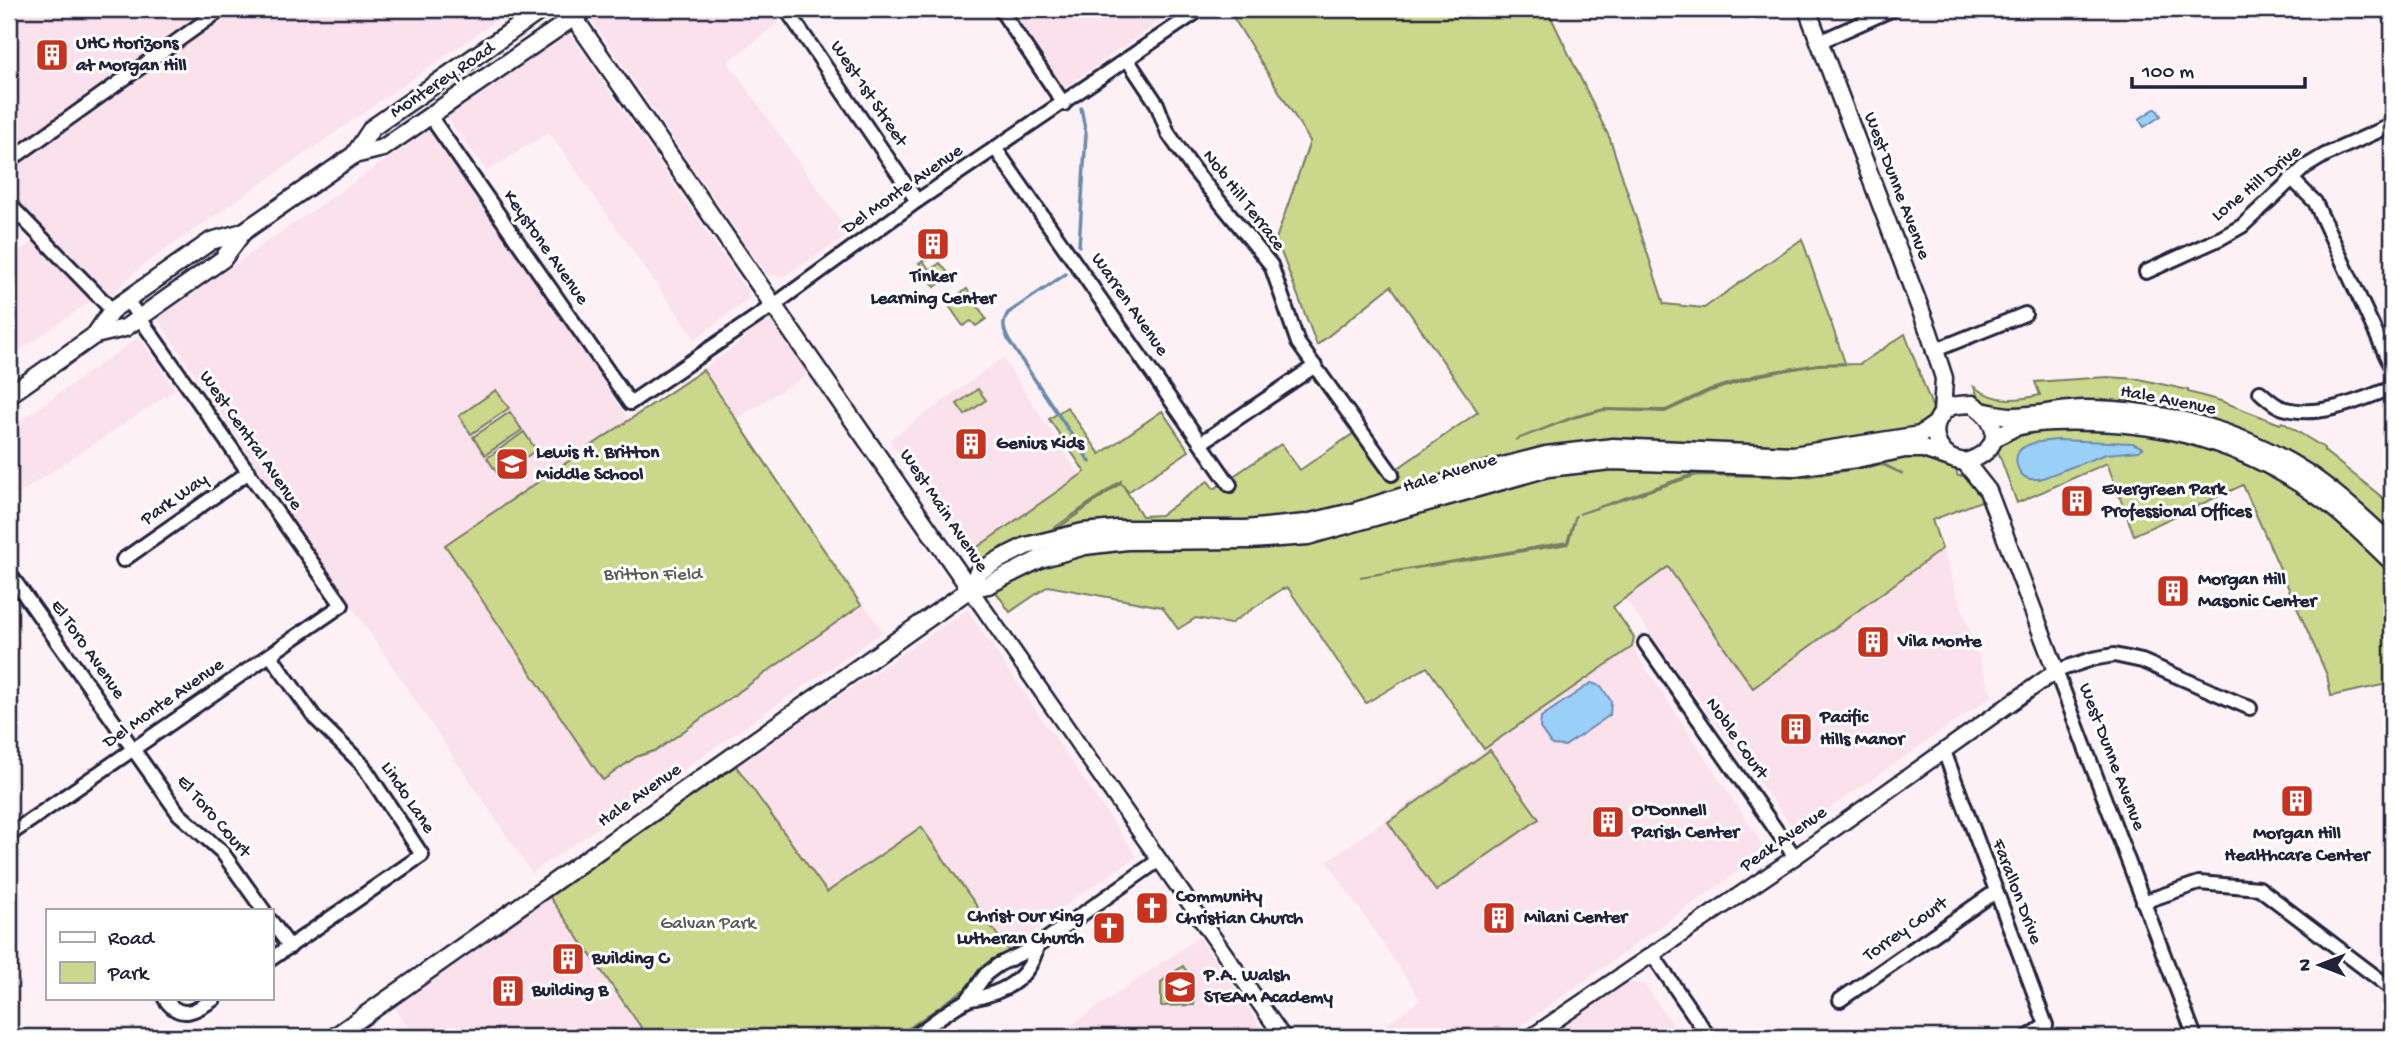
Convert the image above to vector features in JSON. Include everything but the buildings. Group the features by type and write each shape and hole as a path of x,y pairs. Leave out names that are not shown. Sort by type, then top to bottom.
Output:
{"main road":[{"name":"Monterey Road","path":"354,155 372,128 543,9"},
{"name":"West Dunne Avenue","path":"1807,9 1944,378 1978,408"},
{"name":"Monterey Road","path":"95,335 125,328 223,259 243,232 354,155 383,148 577,11"},
{"name":"West Main Avenue","path":"577,11 774,305 970,589"},
{"name":"Monterey Road","path":"9,395 95,335 112,310 211,241 243,232"},
{"name":"West Dunne Avenue","path":"1938,419 1944,378"},
{"path":"1952,405 1978,408 1993,424 1991,445 1957,460 1936,442 1938,419 1952,405"},
{"name":"Hale Avenue","path":"1978,408 2012,416 2085,409 2144,414 2204,426 2277,456 2305,472 2336,495 2392,545"},
{"name":"Hale Avenue","path":"970,589 978,572 1002,558 1026,546 1083,532 1117,529 1276,527 1356,511 1484,471 1546,455 1613,447 1793,454 1920,436 1938,419"},
{"name":"Hale Avenue","path":"1991,445 2014,428 2085,422 2145,426 2202,437 2244,453 2299,482 2328,503 2392,562"},
{"name":"West Dunne Avenue","path":"1988,491 1991,445"},
{"name":"Hale Avenue","path":"334,1037 970,589 988,584 1040,559 1084,546 1127,541 1250,540 1308,536 1548,468 1612,461 1795,467 1857,459 1905,449 1923,449 1957,460"},
{"name":"West Dunne Avenue","path":"1957,460 1988,491 2056,671"}],"street":[{"path":"9,161 222,9"},
{"name":"West 1st Street","path":"786,9 918,201"},
{"path":"1000,9 1064,104"},
{"name":"Del Monte Avenue","path":"630,403 774,305 918,201 1195,13 1197,9"},
{"path":"1819,42 1893,9"},
{"name":"Nob Hill Terrace","path":"1127,59 1157,104 1168,133 1193,169 1270,265 1298,343 1392,474"},
{"name":"Keystone Avenue","path":"430,116 630,403"},
{"name":"Lone Hill Drive","path":"2146,272 2242,226 2291,178 2325,155 2392,125"},
{"name":"Warren Avenue","path":"995,148 1230,485"},
{"path":"2291,178 2315,202 2392,368"},
{"path":"9,204 112,310"},
{"name":"West Central Avenue","path":"127,300 342,604"},
{"path":"1934,351 2025,314"},
{"path":"1201,443 1315,366"},
{"path":"2260,392 2281,408 2301,411 2348,404 2392,388"},
{"name":"Park Way","path":"123,560 248,472"},
{"name":"El Toro Avenue","path":"9,573 134,748"},
{"name":"West Main Avenue","path":"970,589 1283,1037"},
{"name":"Del Monte Avenue","path":"9,835 342,604"},
{"name":"Noble Court","path":"1645,643 1795,857"},
{"name":"Lindo Lane","path":"270,654 316,719 362,764 422,855 273,958"},
{"path":"2056,671 2114,655 2143,661 2250,708"},
{"name":"Peak Avenue","path":"1531,1037 1795,857 2056,671"},
{"name":"West Dunne Avenue","path":"2056,671 2194,1037"},
{"name":"El Toro Court","path":"134,748 179,814 222,852 263,909"},
{"name":"Farallon Drive","path":"1944,751 2046,1025 2028,1037"},
{"path":"913,1037 968,999 986,974 998,965 1037,946 1159,860"},
{"path":"2143,902 2199,883 2259,888 2392,989"},
{"name":"Torrey Court","path":"1840,1000 1995,892"},
{"path":"273,924 290,947"},
{"path":"968,999 996,993 1011,986 1033,963 1037,946"},
{"path":"1652,954 1709,1037"},
{"path":"166,1000 171,1008 184,1013 197,1010 212,1000"}],"shaded area":[{"path":"9,9 513,9 142,266 106,299 9,192"},
{"path":"595,9 795,9 728,62 850,234 783,277 767,275 593,22"},
{"path":"1012,9 1177,9 1064,88"},
{"path":"569,32 751,297 695,339 549,132 487,171 446,116"},
{"name":"Lewis H. Britton Middle School","path":"431,129 629,420 729,351 771,316 808,374 736,419 883,632 532,873 157,318"},
{"path":"37,239 95,298 9,358 9,258"},
{"path":"139,337 175,390 9,500 9,429"},
{"path":"1003,358 1094,497 985,573 889,440"},
{"path":"1942,549 1992,696 1807,824 1793,828 1625,599 1668,566 1753,687"},
{"path":"967,610 1137,857 1070,901 1010,953 921,827 827,892 736,766"},
{"path":"1632,647 1767,851 1505,1037 1367,1037 1421,1000 1327,861"},
{"path":"549,896 648,1037 415,1037 394,1007"},
{"name":"P.A. Walsh STEAM Academy","path":"1199,937 1268,1037 1054,1037"},
{"path":"1626,983 1644,984 1681,1037 1547,1037"}],"green space":[{"path":"1228,9 1547,9 1610,139 1664,304 1704,308 1802,239 1845,363 1818,364 1762,373 1708,390 1666,410 1604,409 1573,417 1515,440 1573,418 1604,410 1665,412 1708,392 1762,375 1817,365 1860,364 1905,334 1958,476 1975,475 1984,500 1932,520 1942,549 1753,688 1668,567 1613,607 1634,637 1632,647 1484,749 1427,667 1366,703 1288,588 1282,589 1230,624 1196,618 1178,629 1162,607 1048,586 1010,612 987,579 1121,483 986,576 969,553 1085,472 1049,419 1067,407 1100,454 1162,411 1189,451 1128,492 1122,484 1142,516 1161,515 1208,481 1214,489 1281,444 1300,470 1360,429 1391,473 1478,412 1391,286 1317,345 1276,239 1310,141","holes":["1883,464 1903,474 1883,465 1805,477 1697,475 1579,514 1696,473 1804,476","1576,515 1568,544 1360,577 1567,542"]},
{"path":"923,261 930,270 940,263 950,275 935,287 919,263"},
{"path":"967,289 986,319 976,326 971,321 963,326 947,303"},
{"name":"Britton Field","path":"703,370 861,605 657,750 636,757 603,780 445,545"},
{"path":"2107,377 2139,379 2188,390 2280,424 2282,422 2324,448 2324,451 2392,505 2392,683 2331,696 2327,675 2243,485 2134,535 2107,463 2017,503 1974,387 1998,398 2014,399 2040,395 2035,382"},
{"path":"978,389 986,400 965,415 957,404"},
{"path":"496,390 509,408 471,434 459,416"},
{"path":"510,412 522,430 485,455 473,437"},
{"path":"524,432 536,450 499,476 487,458"},
{"path":"1490,750 1539,819 1436,891 1388,822"},
{"name":"Galvan Park","path":"736,766 827,892 921,827 1010,953 896,1037 648,1037 549,896"},
{"path":"1183,966 1192,979 1194,1005 1161,1006 1161,982"}],"water":[{"path":"2156,108 2161,116 2144,127 2139,119"},
{"path":"2057,440 2133,443 2143,448 2139,451 2106,454 2040,479 2025,477 2018,469 2016,459 2020,450 2032,444"},
{"path":"1591,683 1601,686 1611,701 1610,715 1565,746 1552,745 1540,728 1541,717"}],"waterway":[{"path":"1079,246 1086,134 1081,108"},
{"path":"1066,274 1008,313 1004,327 1009,341 1090,462"}],"place":[{"name":"UHC Horizons at Morgan Hill","path":"52,55"},
{"name":"Tinker Learning Center","path":"933,244"},
{"name":"Genius Kids","path":"971,444"},
{"name":"Lewis H. Britton Middle School","path":"512,464"},
{"name":"Evergreen Park Professional Offices","path":"2077,501"},
{"name":"Morgan Hill Masonic Center","path":"2173,591"},
{"name":"Vila Monte","path":"1873,642"},
{"name":"Pacific Hills Manor","path":"1796,729"},
{"name":"Morgan Hill Healthcare Center","path":"2297,801"},
{"name":"O'Donnell Parish Center","path":"1608,822"},
{"name":"Community Christian Church","path":"1152,908"},
{"name":"Milani Center","path":"1499,918"},
{"name":"Christ Our King Lutheran Church","path":"1109,928"},
{"name":"Building C","path":"568,959"},
{"name":"P.A. Walsh STEAM Academy","path":"1180,987"},
{"name":"Building B","path":"508,991"}]}
